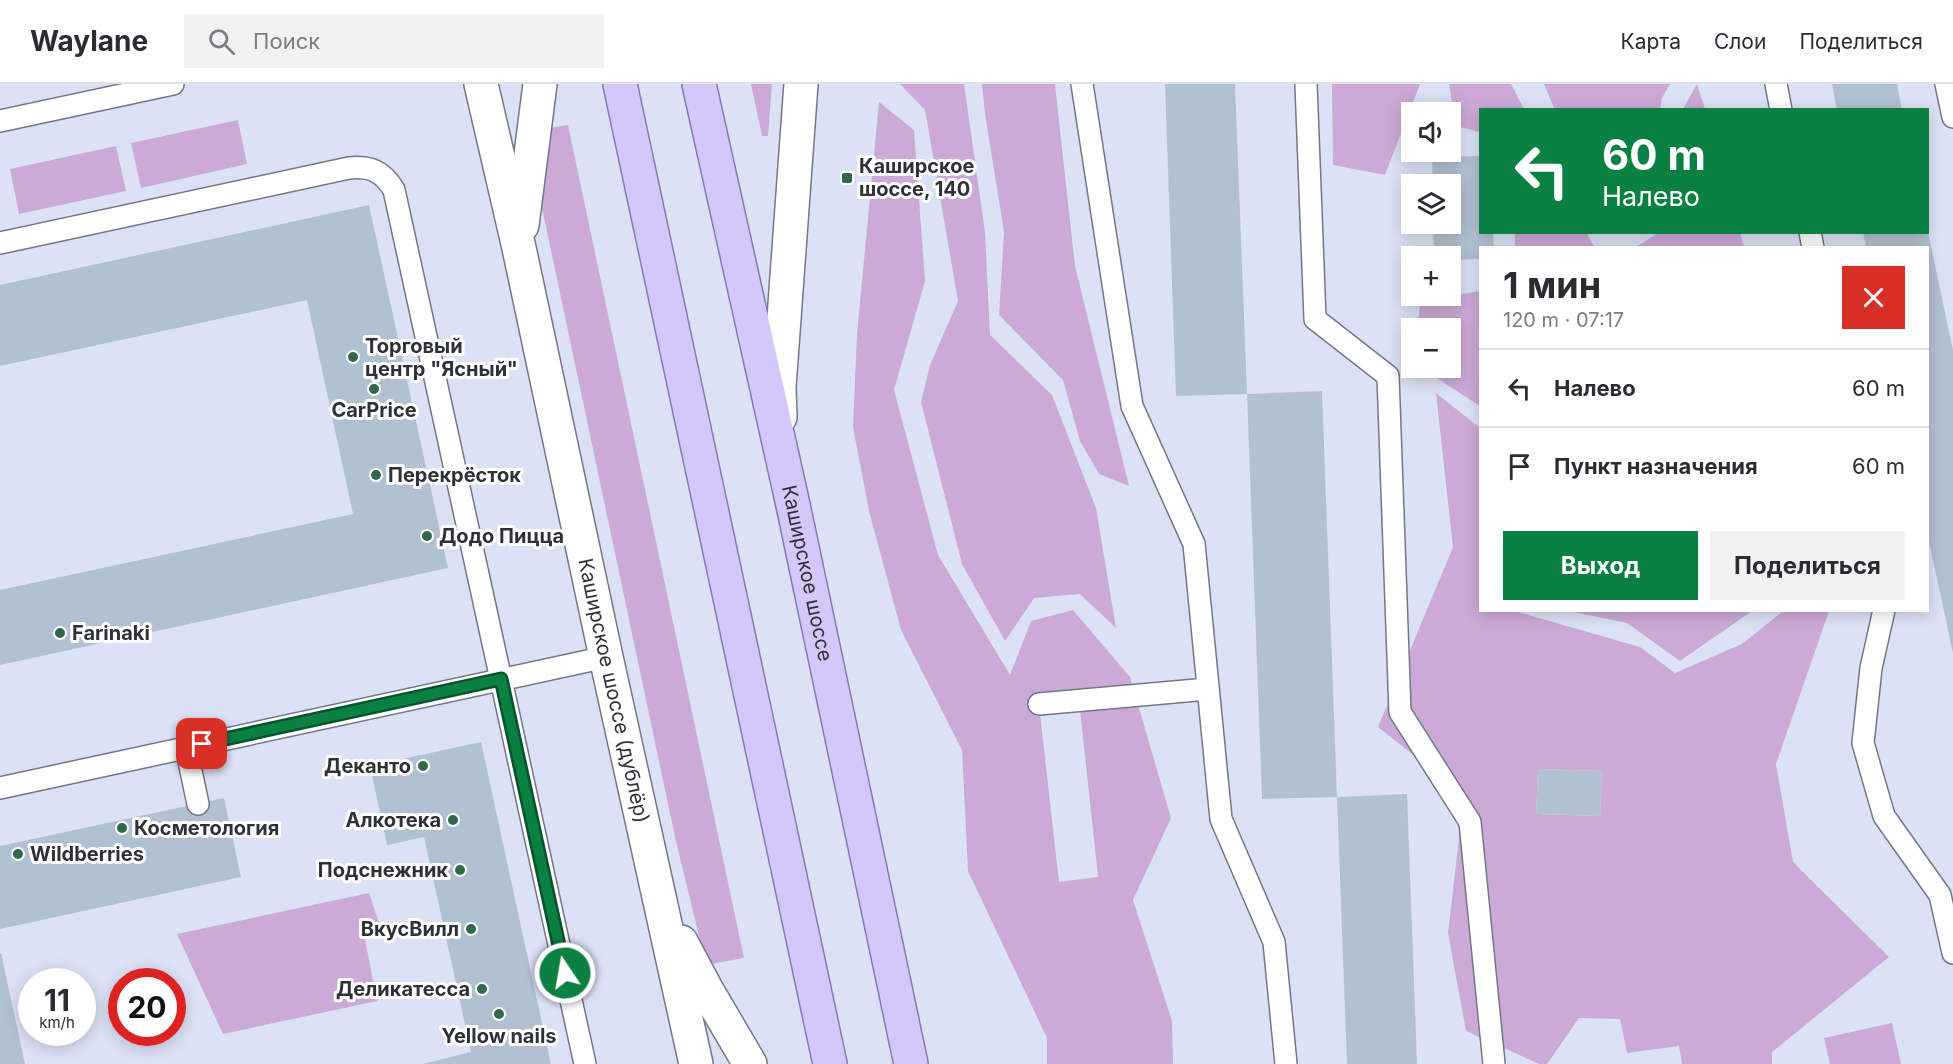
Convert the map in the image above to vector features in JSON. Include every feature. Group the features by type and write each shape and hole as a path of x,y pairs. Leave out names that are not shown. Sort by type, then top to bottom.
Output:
{"main road":[{"name":"Каширское шоссе (дублёр)","path":"481,84 519,248 696,1064"},
{"path":"519,248 540,84"},
{"path":"620,84 830,1064"},
{"name":"Каширское шоссе","path":"699,84 780,449 911,1064"},
{"path":"780,449 779,387 801,84"},
{"path":"662,906 706,989 750,1064"}],"lane":[{"path":"0,121 173,84"},
{"path":"1082,84 1132,406 1194,544 1221,819 1274,942 1286,1064"},
{"path":"1306,84 1316,319 1388,376 1400,712 1470,822 1494,1064"},
{"path":"1776,84 1781,108"},
{"path":"1946,84 1953,117"},
{"path":"0,243 349,168 371,168 389,181 394,190 585,1064"},
{"path":"1884,612 1871,668 1863,743 1884,816 1940,895 1953,953"},
{"path":"0,788 606,657"},
{"path":"1039,704 1208,689"},
{"path":"186,747 198,804"}],"shaded area":[{"path":"751,84 772,84 768,136 762,136"},
{"path":"900,84 964,84 985,232 990,335 1052,395 1096,508 1116,628 1080,594 1034,598 1005,641 962,564 921,402 930,365 958,301 925,110"},
{"path":"982,84 1055,84 1075,266 1129,486 1099,474 1080,441 1063,380 999,315 1004,232"},
{"path":"1332,84 1420,84 1413,102 1401,102 1401,133 1385,175 1333,165"},
{"path":"1449,84 1511,84 1523,108 1479,108 1479,132 1461,127 1461,102 1452,102"},
{"path":"1544,84 1670,84 1662,98 1660,108 1554,108"},
{"path":"1697,84 1705,108 1684,108"},
{"path":"879,102 914,130 925,281 894,390 938,555 1010,675 1031,621 1073,610 1130,677 1171,818 1133,900 1172,1021 1173,1064 1047,1064 1047,1038 968,871 962,750 901,630 869,511 853,427 857,334","holes":["1079,700 1098,877 1059,882 1039,705"]},
{"path":"238,120 247,164 141,188 131,143"},
{"path":"568,125 744,958 706,965 675,837 538,189 543,129"},
{"path":"116,146 126,191 19,214 10,169"},
{"path":"1515,234 1588,234 1594,246 1515,246"},
{"path":"1656,234 1740,234 1744,246 1638,246"},
{"path":"1479,291 1479,405 1437,378 1461,378 1461,318 1419,318 1420,306 1461,306 1461,294"},
{"path":"1436,393 1479,427 1479,612 1518,612 1640,647 1675,673 1742,644 1782,612 1829,612 1776,764 1793,862 1889,957 1772,1052 1772,1064 1682,1064 1679,1046 1627,1053 1620,1019 1579,1018 1547,1064 1539,1064 1466,1031 1448,933 1464,795 1378,727 1453,547","holes":["1538,769 1602,771 1600,816 1536,814"]},
{"path":"1574,612 1751,612 1680,661 1627,623"},
{"path":"369,893 383,935 365,939 377,1001 223,1034 177,934"},
{"path":"1892,1023 1901,1064 1830,1064 1824,1038"}],"building":[{"path":"1165,84 1235,84 1247,394 1176,396"},
{"path":"1832,84 1897,84 1902,108 1837,108"},
{"path":"1461,156 1479,156 1479,234 1493,234 1494,246 1479,246 1479,259 1461,260 1461,246 1434,246 1433,234 1461,234 1461,174 1433,174 1432,162 1461,162"},
{"path":"369,205 448,568 0,665 0,590 353,514 307,300 0,366 0,285"},
{"path":"1863,234 1928,234 1953,350 1953,653 1929,542 1929,246 1866,246"},
{"path":"1322,391 1337,797 1262,799 1247,394"},
{"path":"481,742 551,1064 423,1064 471,1052 424,837 387,845 370,766"},
{"path":"1538,769 1602,771 1600,816 1536,814"},
{"path":"1407,794 1417,1064 1347,1064 1337,797"},
{"path":"224,798 241,877 0,929 0,846"},
{"path":"1,953 18,1032 18,1046 21,1046 25,1064 0,1064"}],"place":[{"name":"Каширское шоссе, 140","path":"847,178"},
{"name":"Торговый центр \"Ясный\"","path":"353,357"},
{"name":"CarPrice","path":"374,389"},
{"name":"Перекрёсток","path":"376,475"},
{"name":"Додо Пицца","path":"427,536"},
{"name":"Farinaki","path":"60,633"},
{"name":"Деканто","path":"423,766"},
{"name":"Алкотека","path":"453,820"},
{"name":"Косметология","path":"122,828"},
{"name":"Wildberries","path":"18,854"},
{"name":"Подснежник","path":"460,870"},
{"name":"ВкусВилл","path":"471,929"},
{"name":"Деликатесса","path":"482,989"},
{"name":"Yellow nails","path":"499,1014"}],"route":[{"path":"202,744 501,679 565,973"}]}
